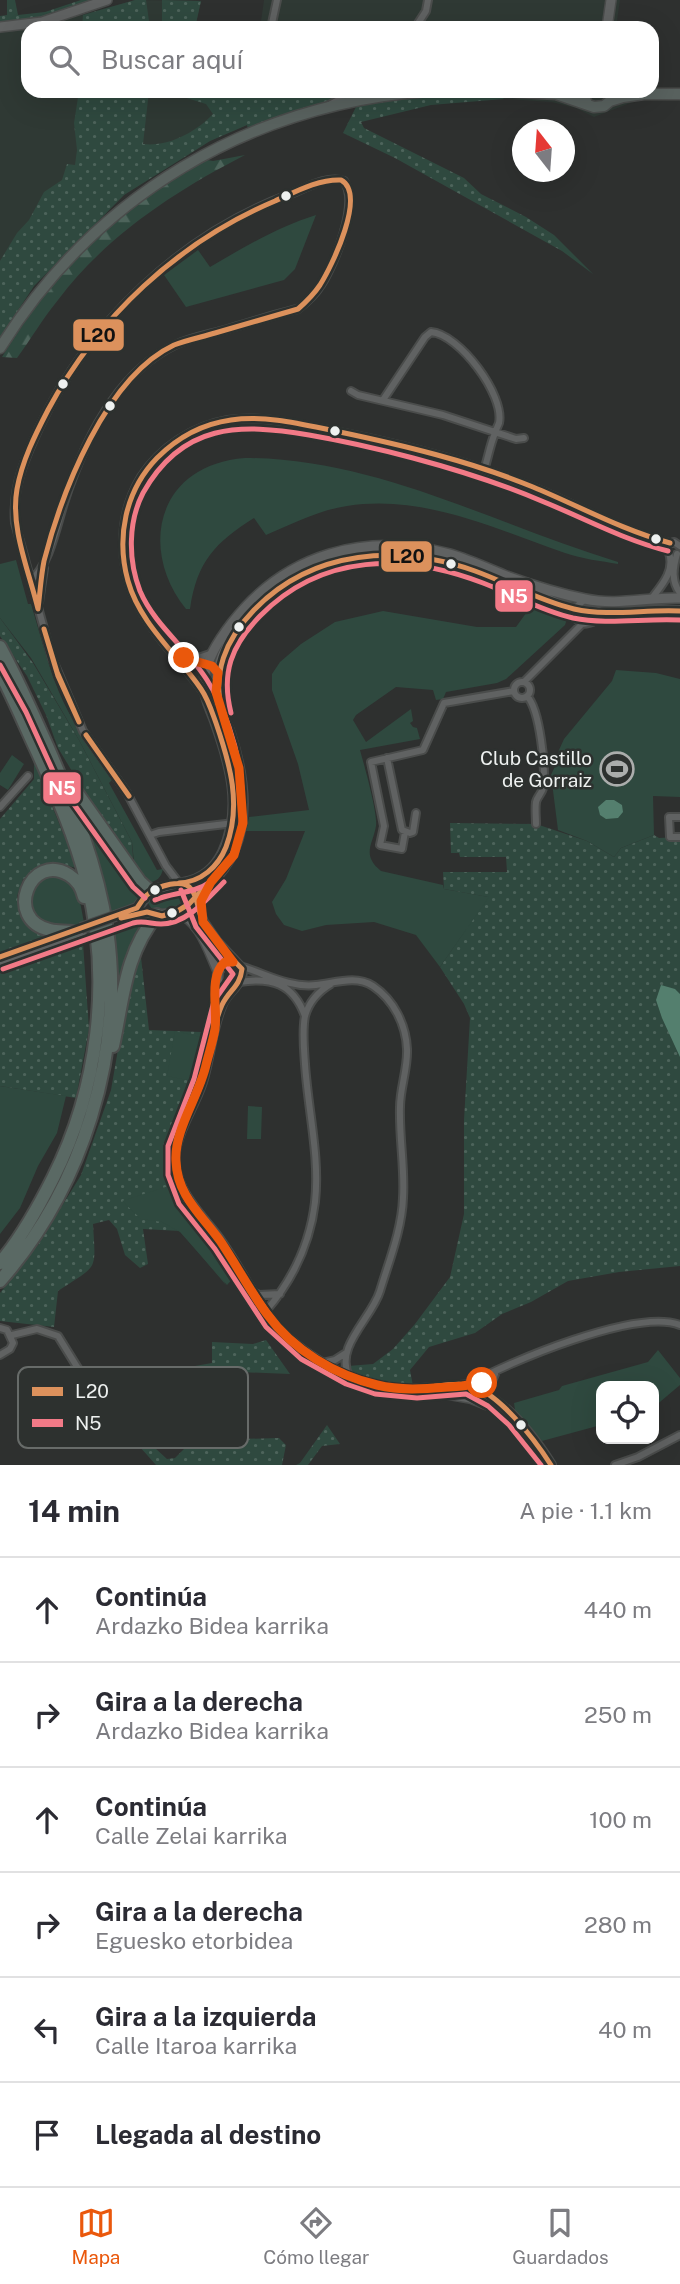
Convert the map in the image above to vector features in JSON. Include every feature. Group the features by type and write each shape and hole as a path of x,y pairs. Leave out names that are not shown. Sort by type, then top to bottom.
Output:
{"highway":[{"path":"0,647 21,688 82,828 101,895 107,931 110,1015 103,1062 97,1096 68,1178"},
{"path":"0,672 58,798 75,842 88,885 99,965 96,1031 89,1082 65,1155 5,1266 0,1282"},
{"path":"21,688 34,708 77,795 148,897"},
{"path":"78,931 48,930 34,922 24,904 27,888 37,876 52,871 64,873 72,877 83,892 92,950 96,1031"},
{"path":"5,1266 47,1217 87,1141 104,1087 133,952 152,914"}],"main road":[{"path":"659,91 680,93"},
{"path":"659,94 680,93"},
{"path":"0,348 32,299 67,259 110,218 158,183 210,151 269,124 327,106 369,98"},
{"path":"568,98 594,107 604,106 610,98"},
{"path":"585,98 587,104"}],"street":[{"path":"45,21 107,0"},
{"path":"272,21 277,0"},
{"path":"420,21 426,11 428,0"},
{"path":"608,21 611,0"},
{"path":"0,27 21,24"},
{"path":"327,106 346,98"},
{"path":"31,580 44,562 66,495 86,447 116,396 132,376 175,345 298,309 310,299 328,272 349,214 350,191 344,181 320,183 267,203 230,222 162,269 100,331 54,396 18,478 14,509 38,611 57,672 83,731 127,793 166,866 181,883 193,891 203,922 236,964 242,976 222,1004 202,1082 176,1149 177,1174 186,1199 222,1244 265,1312 290,1341 322,1363 377,1385 473,1399 509,1414"},
{"path":"383,400 425,337 432,332 440,332 466,353 489,384 497,402 499,423 484,470"},
{"path":"351,391 358,396 383,400 516,439 524,438"},
{"path":"205,694 150,625 130,590 123,565 123,530 129,503 142,476 176,441 192,431 228,420 270,419 366,438 484,470 677,548"},
{"path":"0,959 118,917 137,908 164,886 195,881 216,863 230,838 234,822 234,799 227,754 205,694 207,664 244,608 273,583 313,559 355,547 418,547 449,554 510,577 589,600 633,602 679,595"},
{"path":"176,912 189,904 234,855 243,823 239,768 216,692 217,675 221,659 233,635 270,594 313,568 375,553 420,556 450,563 574,609 600,612 677,611 679,595 673,581 673,568 677,548"},
{"path":"653,598 667,577 671,558 677,548"},
{"path":"26,561 36,565 44,562"},
{"path":"38,611 44,562"},
{"path":"653,598 662,610"},
{"path":"574,609 589,600"},
{"path":"514,691 517,684 524,682 582,624 594,622 600,612 598,606 589,600"},
{"path":"574,609 573,616 582,624"},
{"path":"173,652 207,664 217,675"},
{"path":"192,660 213,653"},
{"path":"189,672 204,681"},
{"path":"204,681 217,675"},
{"path":"524,682 530,689 527,696"},
{"path":"514,691 519,697 527,696"},
{"path":"405,832 402,849 380,845 384,826 371,762 423,750 444,703 514,691"},
{"path":"527,696 534,706 539,723 542,763 543,790 536,800 536,824"},
{"path":"387,758 402,830 410,833 415,830 416,813"},
{"path":"0,807 28,776"},
{"path":"680,817 669,817 670,837 680,836"},
{"path":"150,835 234,822"},
{"path":"164,886 166,866"},
{"path":"203,922 201,901 211,882"},
{"path":"148,897 152,914"},
{"path":"118,917 176,912 187,916 196,926 224,984 268,980 278,983 295,996 305,1016 304,1051 315,1154 315,1199 305,1245 292,1278 265,1312"},
{"path":"216,1027 218,973 225,962 293,985 348,980 370,984 383,993 402,1023 408,1050 400,1104 403,1199 393,1248 378,1298 346,1353 344,1365 349,1376"},
{"path":"305,1016 319,992 336,982"},
{"path":"253,1292 270,1296 282,1293"},
{"path":"417,1390 471,1384 551,1348 613,1329 655,1321 680,1325"},
{"path":"0,1328 8,1330 13,1343 10,1349 0,1355"},
{"path":"12,1335 37,1329 58,1336 77,1367"},
{"path":"322,1363 335,1360 346,1353"},
{"path":"473,1399 487,1393 495,1374"},
{"path":"471,1384 487,1393 529,1433 551,1465"},
{"path":"471,1384 467,1390 473,1399"},
{"path":"615,1465 638,1457 680,1435"}],"shaded area":[{"path":"135,0 201,1 197,21 59,21"},
{"path":"264,0 620,0 617,21 261,21"},
{"path":"21,30 21,98 247,98 247,125 210,141 124,195 34,286 0,339 0,32"},
{"path":"504,99 638,100 594,117 576,108 552,102"},
{"path":"606,800 614,800 622,805 623,812 618,818 606,819 600,815 598,807"},
{"path":"661,985 675,989 680,994 680,1057 656,1000"}],"green space":[{"path":"7,0 15,0 18,15 45,12 81,0 95,0 31,20 0,23 0,16 7,15"},
{"path":"135,0 146,0 149,21 83,21 83,15"},
{"path":"162,0 201,1 197,21 162,21"},
{"path":"78,98 148,98 143,144 153,144 181,137 199,127 213,114 206,104 187,98 347,98 249,134 247,125 210,141 124,195 34,286 0,337 0,261 17,233 29,220 44,192 62,180 67,164 75,165 77,150 74,123"},
{"path":"403,98 503,98 431,105 361,122 364,128 464,178 481,194 554,235 593,274 562,251 395,158 343,133 357,105"},
{"path":"245,155 168,200 120,235 77,277 17,358 2,357 67,268 116,220 174,178 207,160"},
{"path":"316,215 295,269 284,280 186,307 164,275 198,250 210,267 275,231"},
{"path":"245,458 294,461 388,481 618,564 571,555 486,524 431,509 376,504 347,506 316,514 266,535 254,518 218,545 210,555 197,578 190,609 186,609 171,586 163,562 160,538 164,514 174,494 191,476 215,464"},
{"path":"16,560 28,604 31,604 64,704 83,737 113,779 109,783 157,870 163,869 160,877 154,881 148,883 135,872 132,842 79,740 31,658 0,618 0,564"},
{"path":"534,602 567,619 565,625 506,679 446,692 443,699 436,700 433,690 396,687 356,715 353,720 366,742 411,709 413,721 410,723 417,728 420,739 360,750 375,811 376,826 370,849 371,860 381,871 443,885 444,889 489,897 440,967 416,935 374,922 326,925 302,931 284,925 272,902 286,879 305,831 246,831 249,817 309,810 298,764 272,690 272,674 280,662 301,644 335,622 383,611 477,627 516,627"},
{"path":"0,618 33,663 79,740 132,842 134,874 58,748 27,676 0,636"},
{"name":"Club Castillo de Gorraiz","path":"616,670 656,673 680,679 680,797 653,796 654,835 621,848 614,857 587,841 558,830 551,775 564,739 612,681"},
{"path":"12,755 24,764 8,790 0,785 0,773"},
{"path":"34,761 77,868 55,863 38,869 23,879 17,896 23,919 36,933 83,943 89,1029 76,1098 0,1086 0,819 34,779"},
{"path":"82,808 142,892 133,904 125,909 110,914 97,854"},
{"path":"450,823 536,824 587,841 614,857 621,848 654,835 659,838 680,837 680,1266 619,1272 568,1281 531,1302 502,1314 475,1333 429,1347 410,1370 413,1386 373,1380 354,1373 348,1366 373,1364 393,1349 415,1324 450,1277 464,1214 464,1120 470,1018 440,967 488,897 444,889 443,872 507,872 506,857 460,857 459,853 451,853"},
{"path":"63,876 76,891 84,922 73,928 48,927 30,911 29,891 44,877"},
{"path":"180,887 188,892 184,902 170,909 153,911 148,903 153,895"},
{"path":"137,918 147,920 116,1014 112,926"},
{"path":"140,948 149,1030 201,1032 166,1158 176,1199 226,1285 180,1231 143,1229 148,1264 140,1268 125,1255 117,1229 109,1220 93,1224 92,1266 58,1291 54,1327 0,1321 0,1293 38,1245 81,1175 111,1090 129,986"},
{"path":"175,1031 200,1037 192,1081 167,1076"},
{"path":"0,1086 66,1096 57,1133 38,1166 20,1208 0,1234"},
{"path":"248,1106 262,1107 261,1139 247,1139"},
{"path":"172,1185 236,1275 227,1285 180,1232 162,1222 141,1219 122,1201"},
{"path":"266,1340 290,1374 248,1372 248,1367 189,1367 212,1363 212,1342 253,1344"},
{"path":"658,1350 680,1378 680,1385 659,1403 659,1381 596,1381 596,1426 542,1441 515,1410 514,1403 559,1390 562,1386 648,1362"},
{"path":"327,1425 340,1444 322,1446 308,1465 296,1465 300,1463"},
{"path":"279,1438 286,1445 282,1465 156,1465 141,1448 155,1448 167,1459 175,1458 185,1448 248,1448 248,1439"}],"transit line":[{"name":"L20","path":"341,180 348,188 350,200 345,231 325,276 307,301 298,309 174,345 150,361 128,382 108,409 90,439 62,502 44,561 38,609 18,534 17,489 34,439 68,376 116,314 144,286 206,238 239,218 307,187 341,180"},
{"name":"L20","path":"179,883 194,880 208,872 218,861 231,831 234,800 230,769 208,701 141,611 124,565 123,532 137,485 157,458 173,444 200,429 231,420 270,419 309,426 410,448 485,469 670,543"},
{"name":"N5","path":"155,900 197,889 210,882 227,863 238,839 242,812 242,784 237,755 219,701 199,668 146,604 133,567 131,541 138,504 158,470 176,453 194,441 215,433 236,430 284,431 335,440 413,458 480,478 668,551"},
{"name":"L20","path":"222,715 219,700 220,671 228,645 235,633 254,610 277,590 303,574 330,564 387,555 417,557 475,571 536,597 574,609 614,613 680,611"},
{"name":"N5","path":"231,713 228,673 235,649 250,627 284,595 310,580 337,570 365,565 424,567 454,573 573,618 599,621 680,620"},
{"name":"L20","path":"44,629 57,672 79,722"},
{"name":"L20","path":"44,629 58,676 79,722"},
{"name":"N5","path":"0,665 26,712 58,782 133,887 145,898"},
{"name":"L20","path":"86,735 129,796"},
{"name":"L20","path":"86,735 129,796"},
{"name":"N5","path":"3,969 133,923 161,924 179,920 196,909 224,882"},
{"name":"L20","path":"0,957 137,908 147,895 164,886 177,883 188,886 194,894 207,929 242,969 237,984 218,1014 202,1082 182,1128 177,1147 177,1171 191,1204 278,1326 307,1353 347,1375 383,1386 420,1388 463,1384 480,1389 515,1418 551,1465"},
{"name":"L20","path":"121,918 147,912 162,916 176,912 189,904 205,887"},
{"name":"N5","path":"181,890 196,927 233,974 214,1001 194,1079 168,1146 168,1175 179,1204 215,1249 266,1327 301,1359 346,1384 375,1394 417,1398 466,1394 488,1406 509,1425 541,1465"}],"place":[{"name":"Club Castillo de Gorraiz","path":"617,769"}],"route":[{"path":"184,658 212,666 218,673 216,692 239,768 243,823 234,855 211,882 201,901 203,922 233,962 225,962 218,971 213,1040 197,1097 183,1124 176,1149 177,1174 181,1187 186,1199 222,1244 273,1322 290,1341 322,1363 349,1376 402,1389 417,1390 482,1383"}]}
